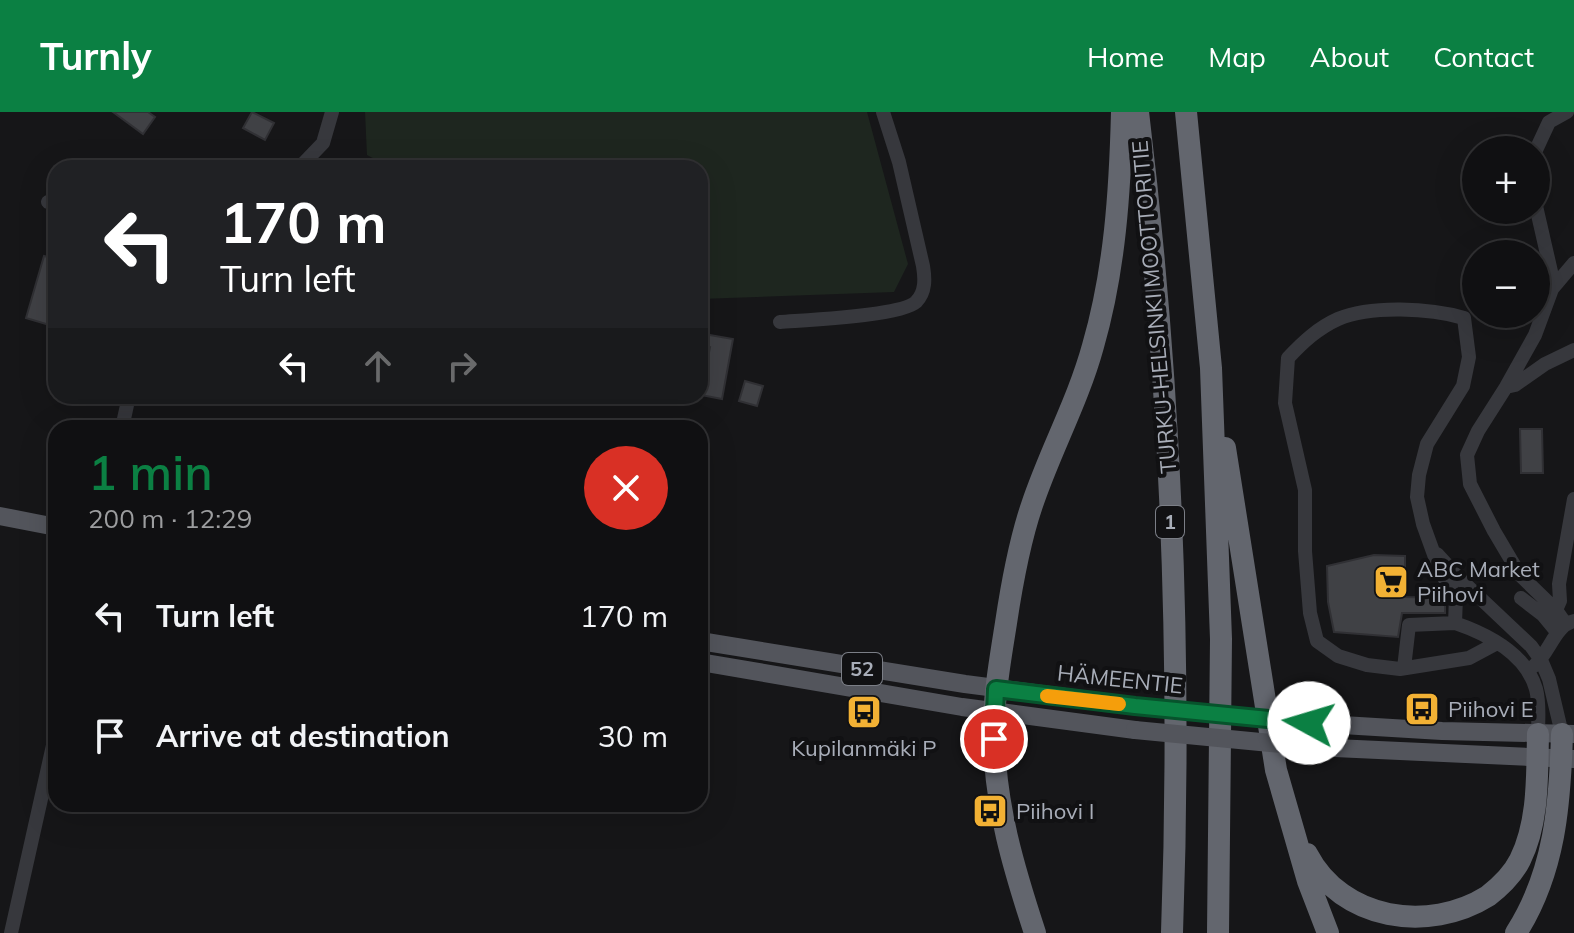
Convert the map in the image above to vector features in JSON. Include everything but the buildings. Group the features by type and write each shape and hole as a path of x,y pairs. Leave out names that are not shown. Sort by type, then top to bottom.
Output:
{"highway":[{"path":"1035,933 1005,835 997,780 996,689 1012,583 1026,522 1042,475 1080,386 1108,285 1119,199 1122,112"},
{"name":"TURKU-HELSINKI MOOTTORITIE","path":"1138,112 1158,311 1170,498 1176,819 1172,933"},
{"name":"TURKU-HELSINKI MOOTTORITIE","path":"1186,112 1211,368 1221,639 1218,933"},
{"path":"1211,368 1276,770 1308,881 1328,933"},
{"path":"1293,827 1313,865 1340,893 1364,910 1404,921 1428,921 1452,916 1475,906 1494,892 1520,862 1533,822 1538,734"},
{"path":"1516,933 1535,897 1550,855 1568,759 1568,734"}],"main road":[{"path":"0,516 48,525"},
{"name":"HÄMEENTIE","path":"708,642 996,689 1135,706 1309,723 1538,734"},
{"name":"52","path":"708,664 995,712 1135,730 1313,747 1568,759"},
{"name":"52","path":"1538,734 1568,734"}],"street":[{"path":"307,160 323,143 332,112"},
{"path":"780,322 890,311 913,304 921,293 925,280 923,266 899,162 883,112"},
{"path":"1542,136 1549,122 1567,112"},
{"path":"1540,224 1552,289"},
{"path":"1563,622 1520,575 1470,484 1467,455 1535,335 1552,289 1574,263"},
{"path":"1455,623 1458,605 1452,588 1440,571 1417,497 1425,451 1463,386 1469,357 1464,318 1446,313 1384,309 1340,318 1310,336 1288,358 1285,403 1305,490 1305,551 1310,613 1317,641 1338,656 1367,665 1404,668 1469,658 1497,643"},
{"path":"1506,387 1515,385 1545,364 1574,350"},
{"path":"1528,672 1549,650 1563,622 1559,584 1574,499"},
{"path":"1432,547 1531,646 1549,679 1568,734"},
{"path":"1521,598 1543,615 1563,622"},
{"path":"1458,605 1468,599 1484,602"},
{"path":"1404,668 1409,625 1455,623 1479,631 1510,651 1528,672 1538,699 1538,734"},
{"path":"11,933 48,768"}],"shaded area":[{"path":"365,112 867,112 908,264 894,292 708,299 708,160 377,160 367,155"}],"slow traffic":[{"path":"1047,696 1119,704"}],"place":[{"name":"ABC Market Piihovi","path":"1391,582"},
{"name":"Piihovi E","path":"1422,709"},
{"name":"Kupilanmäki P","path":"864,712"},
{"name":"Piihovi I","path":"990,811"}],"route":[{"path":"994,739 996,689 1309,723"}]}
